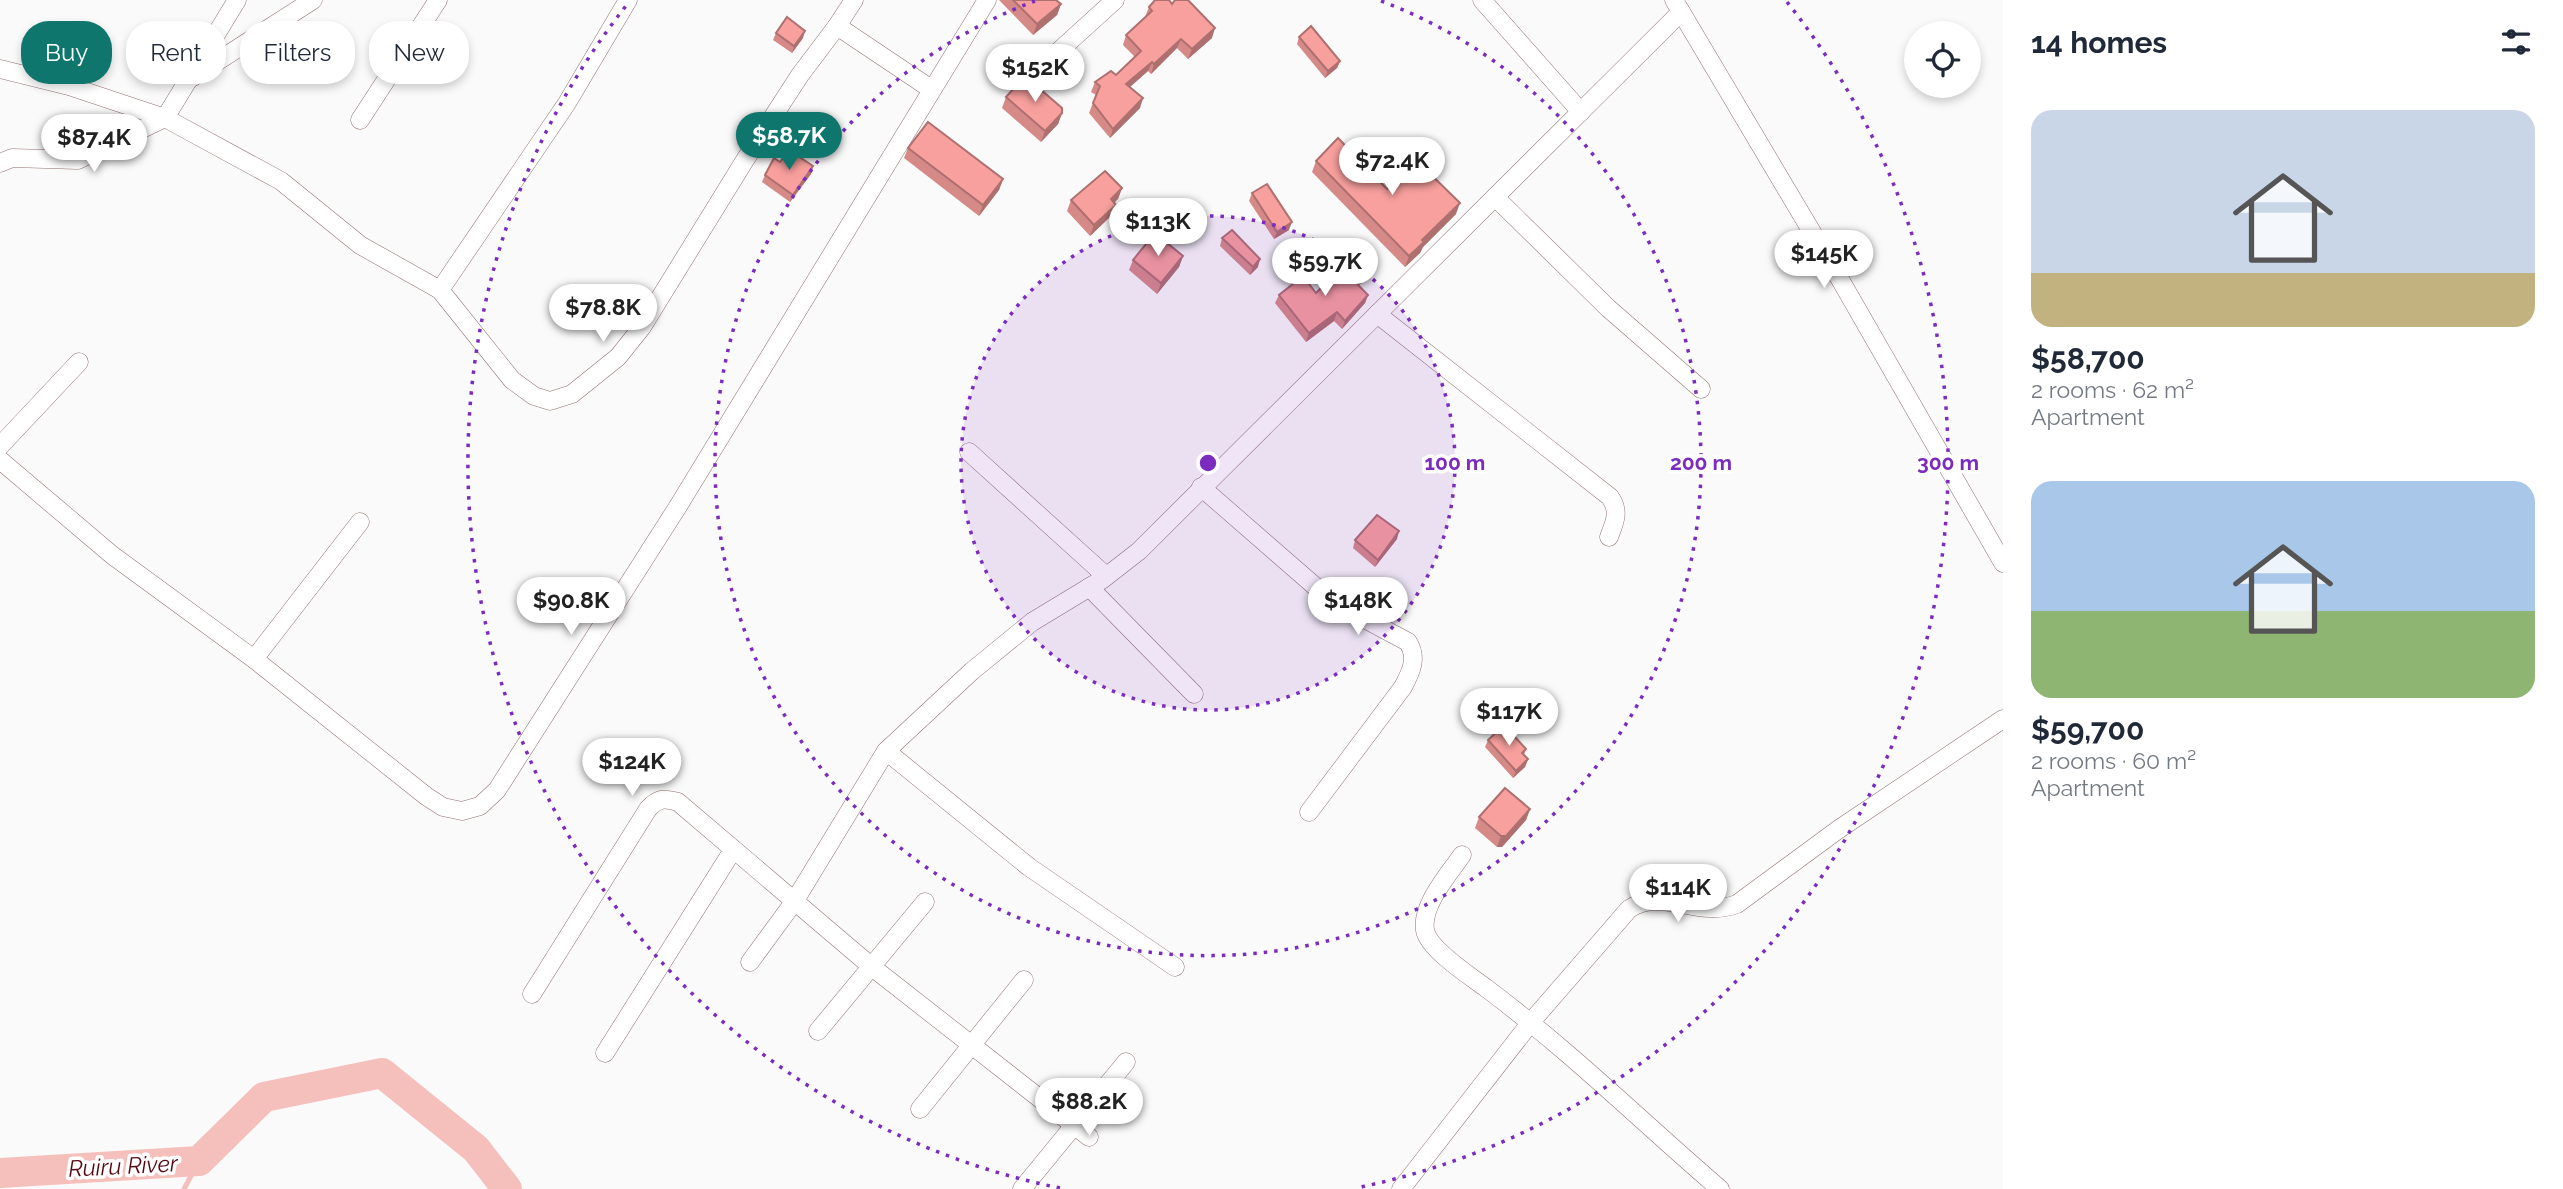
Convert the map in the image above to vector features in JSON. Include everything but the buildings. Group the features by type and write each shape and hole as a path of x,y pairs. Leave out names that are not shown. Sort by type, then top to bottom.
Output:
{"street":[{"path":"224,21 237,0"},
{"path":"226,56 313,0"},
{"path":"360,120 438,0"},
{"path":"440,290 567,103 628,0"},
{"path":"0,69 69,86 165,118 281,181 360,245 390,265 440,290 512,380 534,396 550,401 572,394 618,357 642,327 751,149 854,0"},
{"path":"0,460 113,555 254,659 426,796 443,807 462,811 480,806 497,790 677,508 987,0"},
{"path":"1037,71 1115,0"},
{"path":"1482,0 1581,112"},
{"path":"750,962 794,902 886,751 972,671 1022,630 1106,576 1139,551 1496,198 1581,112 1678,6 2003,563"},
{"path":"837,26 931,89"},
{"path":"0,163 12,158 78,160 165,118 185,84"},
{"path":"1496,198 1608,308 1701,388"},
{"path":"1377,314 1610,497 1616,505 1617,517 1609,537"},
{"path":"0,446 79,362"},
{"path":"969,452 1106,576"},
{"path":"1201,487 1332,601 1408,642 1412,649 1411,671 1403,687 1309,812"},
{"path":"254,659 360,522"},
{"path":"1089,587 1194,694"},
{"path":"1401,1189 1531,1022 1613,926 1640,901 1654,900 1708,911 1721,911 1737,904 1839,829 2003,719"},
{"path":"886,751 1029,867 1175,967"},
{"path":"532,995 656,800 678,803 872,967 1089,1137"},
{"path":"605,1053 733,850"},
{"path":"1462,855 1429,908 1425,932 1428,940 1456,966 1531,1022 1720,1189"},
{"path":"818,1031 925,902"},
{"path":"920,1109 1024,980"},
{"path":"1022,1189 1126,1062"}],"waterway":[{"name":"Ruiru River","path":"0,1173 199,1161 264,1097 382,1073 476,1149 507,1189"},
{"path":"184,1189 199,1161"}]}
